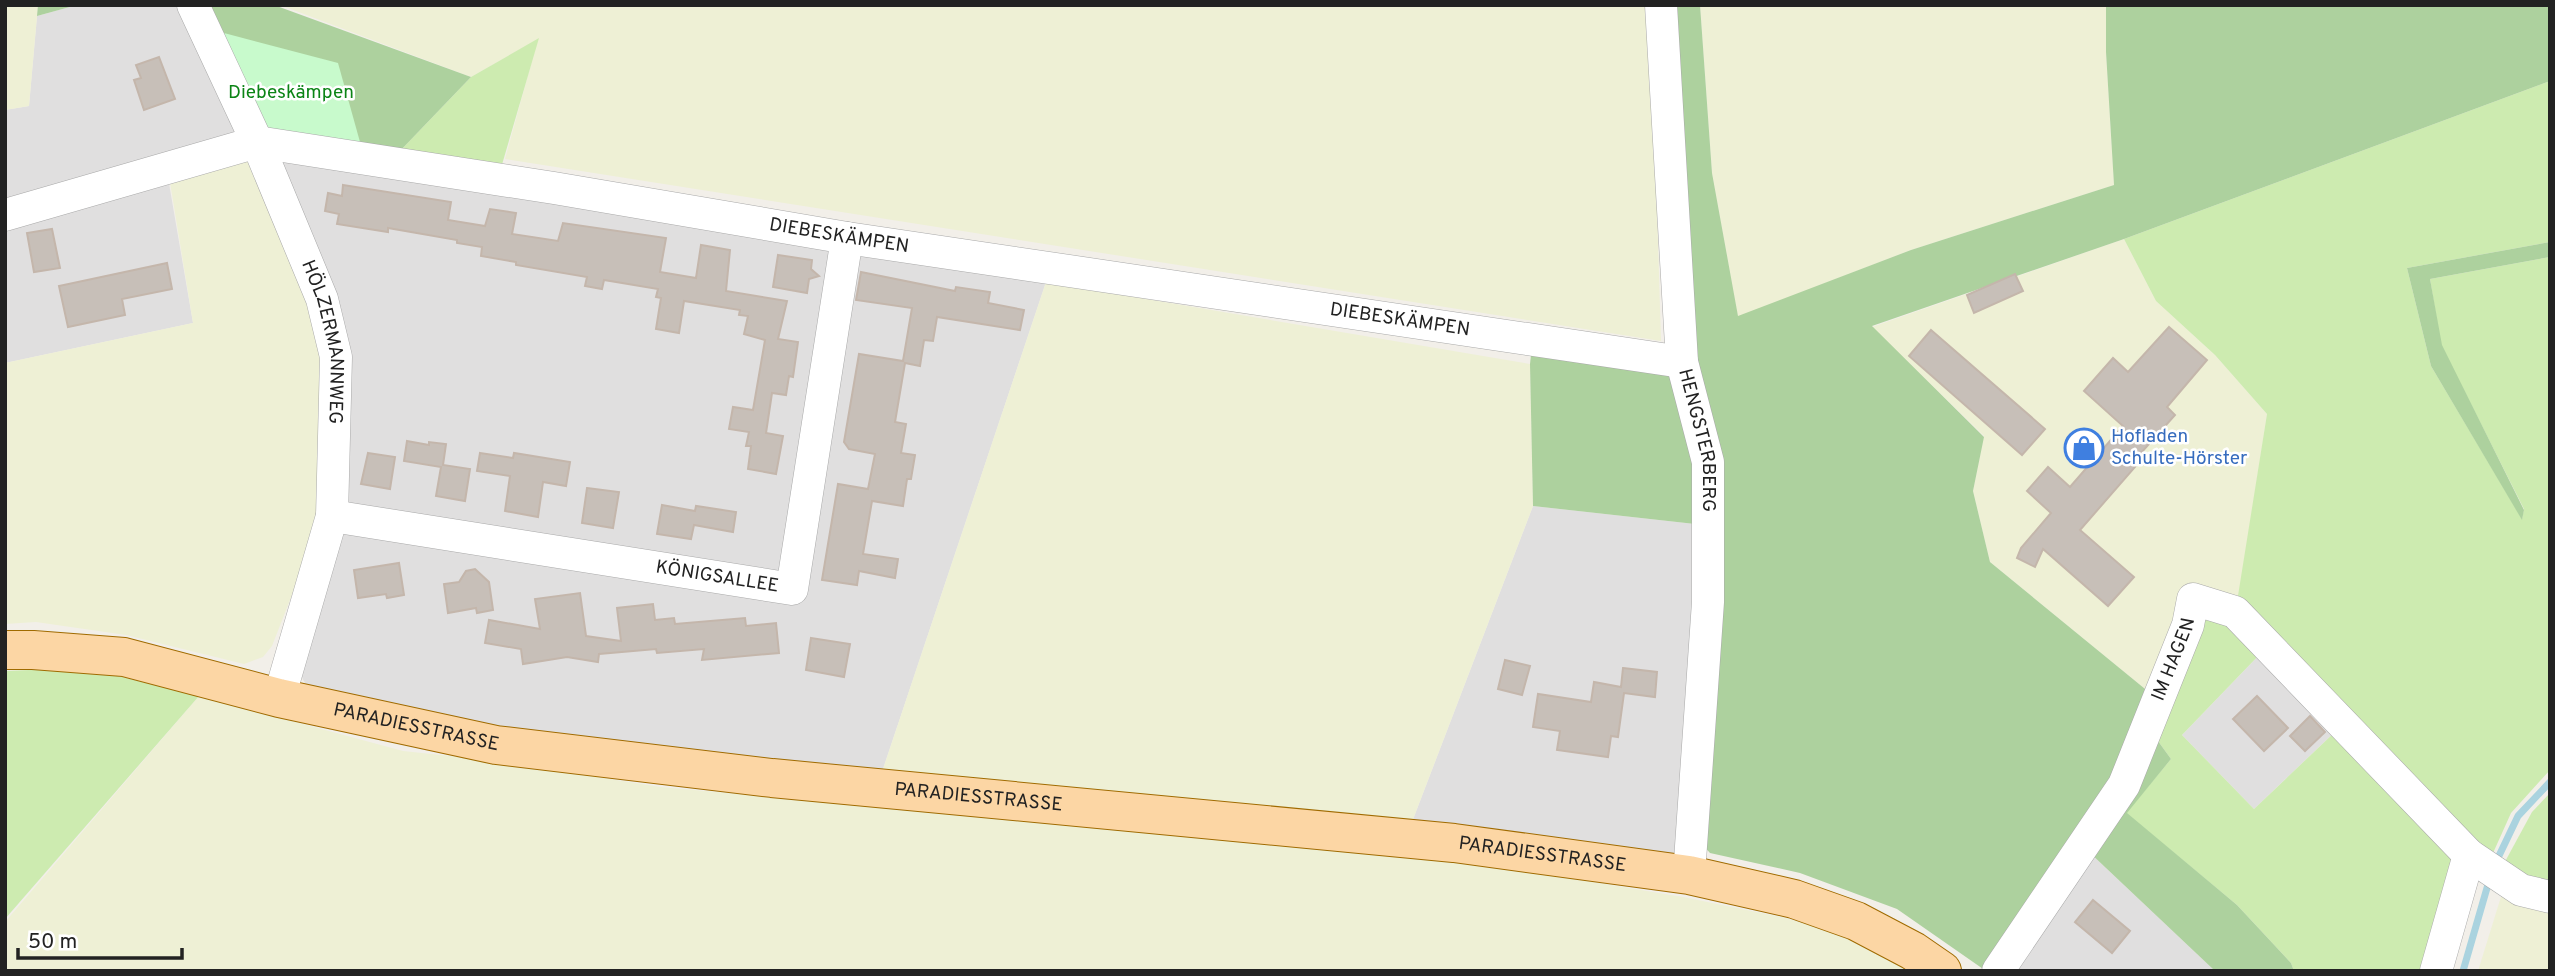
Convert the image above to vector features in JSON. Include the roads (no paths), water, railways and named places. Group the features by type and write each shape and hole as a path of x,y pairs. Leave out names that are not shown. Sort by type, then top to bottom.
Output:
{"main road":[{"name":"PARADIESSTRASSE","path":"5,650 124,657 279,698 496,745 772,778 1454,843 1689,875 1794,899 1856,921 1913,951 1942,971"}],"street":[{"name":"HÖLZERMANNWEG","path":"193,5 257,142 322,299 336,357 332,516 279,698"},
{"name":"HENGSTERBERG","path":"1661,5 1682,362 1708,462 1708,601 1689,875"},
{"name":"DIEBESKÄMPEN","path":"5,215 257,142 554,188 847,238 1682,362"},
{"name":"KÖNIGSALLEE","path":"332,516 792,589 847,238"},
{"name":"IM HAGEN","path":"1998,971 2124,785 2188,625 2193,599 2235,612 2469,855"},
{"path":"2436,971 2469,855 2521,890 2550,897"}],"waterway":[{"path":"2496,862 2518,816 2550,782"},
{"path":"2463,971 2489,881"}],"place":[{"name":"Hofladen Schulte-Hörster","path":"2084,448"}],"park label":[{"name":"Diebeskämpen","path":"291,93"}]}
